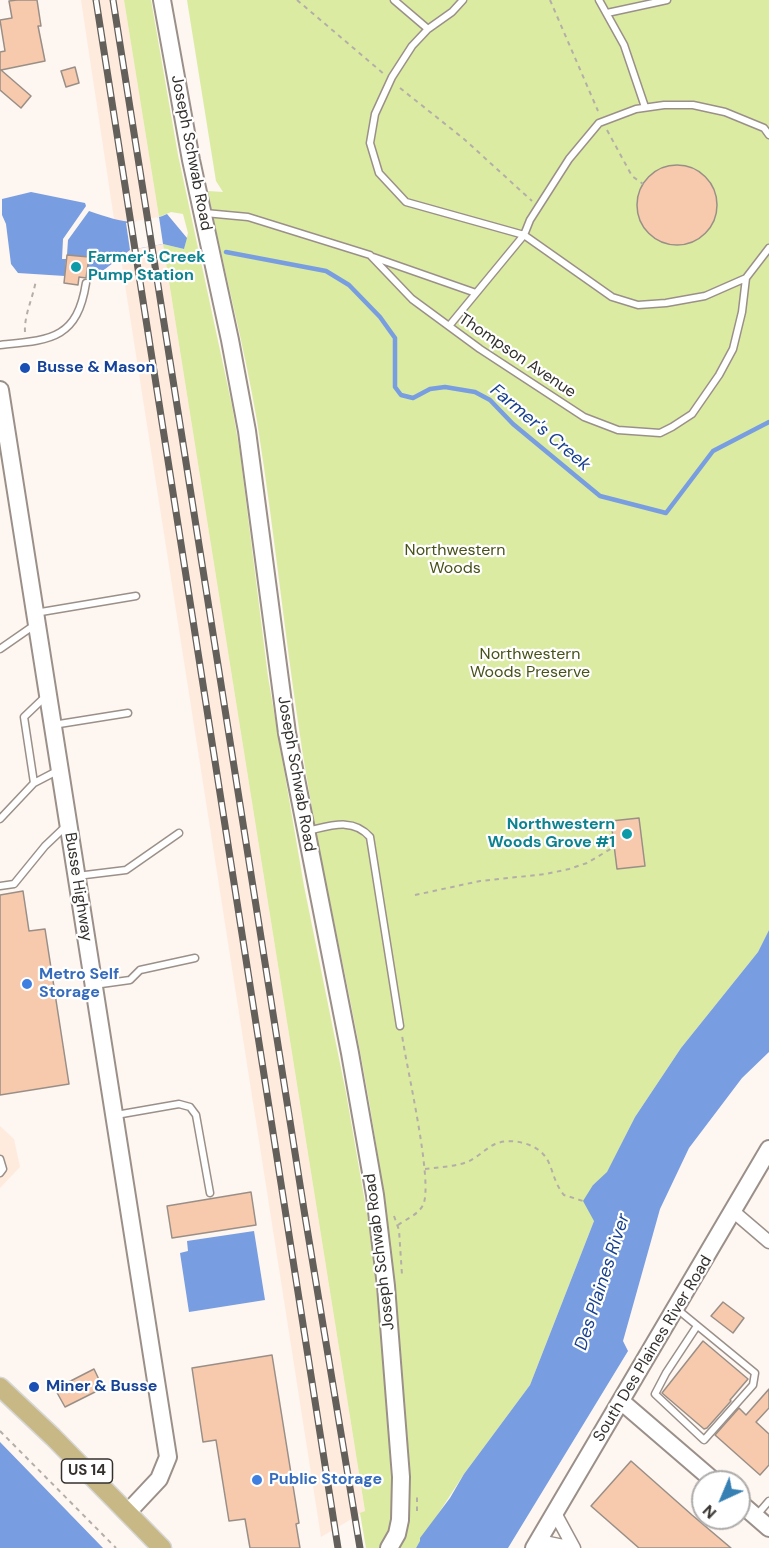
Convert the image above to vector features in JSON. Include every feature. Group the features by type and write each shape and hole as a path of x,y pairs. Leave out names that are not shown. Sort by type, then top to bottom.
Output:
{"main road":[{"name":"US 14","path":"0,1387 162,1548"}],"street":[{"name":"Joseph Schwab Road","path":"162,0 202,213 247,431 284,711 371,1173 385,1275 402,1494 397,1534 389,1548"},
{"name":"Busse Highway","path":"0,390 5,460 36,618 168,1457 159,1479 128,1512"},
{"name":"South Des Plaines River Road","path":"537,1544 767,1158"},
{"path":"734,1212 769,1242"},
{"path":"622,1402 702,1470"},
{"path":"751,1512 769,1528"},
{"path":"555,1513 573,1548"},
{"path":"537,1544 573,1548"}],"lane":[{"path":"394,0 428,29"},
{"path":"463,0 452,12 428,29 412,46 390,80 375,114 370,143 379,173 406,202 524,235 612,297 638,305 705,296 746,278 769,248"},
{"path":"599,0 624,45 645,107"},
{"path":"607,13 667,0"},
{"path":"449,326 524,235 530,220 569,159 599,123 645,107 693,105 725,112 764,128 769,135"},
{"name":"Thompson Avenue","path":"202,213 248,217 370,255 412,299 480,349 585,417 618,430 660,433 672,428 692,414 719,375 733,349 742,312 746,278"},
{"path":"370,255 476,293"},
{"path":"0,345 46,339 64,332 79,312 86,283"},
{"path":"0,649 36,618 136,596"},
{"path":"34,783 24,717 48,694"},
{"path":"52,725 128,713"},
{"path":"0,819 34,783 59,770"},
{"path":"0,886 14,884 45,846 68,824"},
{"path":"306,832 350,824 363,828 370,837 400,1026"},
{"path":"76,876 126,870 179,833"},
{"path":"93,985 130,980 140,970 195,958"},
{"path":"114,1115 179,1104 190,1107 196,1115 210,1193"},
{"path":"0,1159 3,1169 0,1173"},
{"path":"676,1309 755,1372 753,1385 704,1440 656,1394 666,1373 697,1326"},
{"path":"756,1516 769,1501"}],"path":[{"path":"297,0 390,80 464,139 539,206"},
{"path":"550,0 603,122 632,176 643,184"},
{"path":"26,342 25,321 36,280"},
{"path":"415,895 480,881 546,874 569,869 587,863 614,847"},
{"path":"399,1242 398,1226 422,1207 426,1194 425,1169 400,1026"},
{"path":"425,1169 469,1161 495,1144 525,1143 535,1147 544,1155 553,1179 564,1195 583,1201"},
{"path":"0,1431 116,1548"}],"shaded area":[{"path":"81,0 124,0 159,217 126,223 114,219"},
{"path":"163,244 365,1511 321,1537 121,259 130,250"},
{"path":"0,1126 14,1139 20,1167 0,1188"}],"green space":[{"path":"124,0 151,0 178,155 232,406 268,677 304,886 346,1093 371,1237 384,1359 392,1492 392,1516 389,1529 379,1548 366,1548 360,1513 365,1511 163,244 184,249 188,233 183,214 171,212 159,217"},
{"name":"Northwestern Woods Preserve","path":"187,0 769,0 769,930 758,952 681,1048 635,1117 607,1173 593,1185 594,1221 530,1385 464,1474 416,1548 399,1548 408,1514 409,1454 393,1271 370,1104 302,750 257,421 208,191 223,192 216,181"}],"water":[{"path":"31,192 85,203 86,206 63,239 62,259 66,259 65,276 18,273 11,264 6,224 2,215 2,199"},
{"path":"89,211 128,222 146,221 167,214 187,238 184,249 163,244 130,250 92,279 86,278 88,257 67,255 68,240"},
{"name":"Des Plaines River","path":"769,930 769,1052 742,1078 689,1148 660,1209 623,1341 628,1351 508,1548 416,1548 420,1538 450,1498 464,1474 530,1385 594,1221 583,1201 593,1185 607,1172 635,1117 681,1048 758,952"},
{"path":"254,1231 265,1300 189,1312 180,1253 188,1251 187,1241"},
{"path":"0,1442 103,1548 0,1548"}],"pier":[{"path":"159,217 163,244 130,250 126,223"}],"building":[{"path":"37,0 41,26 38,26 45,61 1,70 31,96 21,108 0,90 0,52 5,51 0,20 12,18 9,1"},
{"path":"75,67 79,83 66,87 61,71"},
{"path":"677,165 692,168 705,177 714,190 717,205 714,220 705,233 692,242 677,245 662,242 649,233 640,220 637,205 640,190 649,177 662,168"},
{"name":"Farmer's Creek Pump Station","path":"67,255 89,257 86,278 79,277 78,285 64,283"},
{"name":"Northwestern Woods Grove #1","path":"639,818 645,866 617,869 611,821"},
{"name":"Metro Self Storage","path":"23,891 29,931 45,929 69,1084 0,1095 0,895"},
{"path":"251,1192 256,1225 172,1238 167,1206"},
{"path":"723,1302 744,1318 733,1333 711,1316"},
{"path":"703,1341 748,1379 704,1429 662,1393"},
{"name":"Public Storage","path":"272,1355 299,1523 296,1524 300,1548 250,1548 245,1519 229,1521 216,1440 203,1442 192,1368"},
{"path":"94,1369 103,1388 65,1407 55,1389"},
{"path":"769,1389 769,1408 756,1422 769,1434 769,1465 760,1475 715,1435 739,1408 746,1415"},
{"path":"631,1461 691,1514 691,1530 710,1530 731,1548 639,1548 591,1506"}],"waterway":[{"name":"Farmer's Creek","path":"226,252 326,271 349,285 380,317 395,338 395,387 401,395 413,398 430,389 445,387 475,392 490,400 513,424 600,496 666,513 713,451 769,422"}],"railway":[{"path":"96,0 338,1548"},
{"path":"113,0 305,1216 360,1548"}],"place":[{"name":"Farmer's Creek Pump Station","path":"76,267"},
{"name":"Busse & Mason","path":"25,368"},
{"name":"Northwestern Woods Grove #1","path":"627,834"},
{"name":"Metro Self Storage","path":"27,984"},
{"name":"Miner & Busse","path":"34,1387"},
{"name":"Public Storage","path":"257,1480"}],"park label":[{"name":"Northwestern Woods","path":"455,560"}]}
